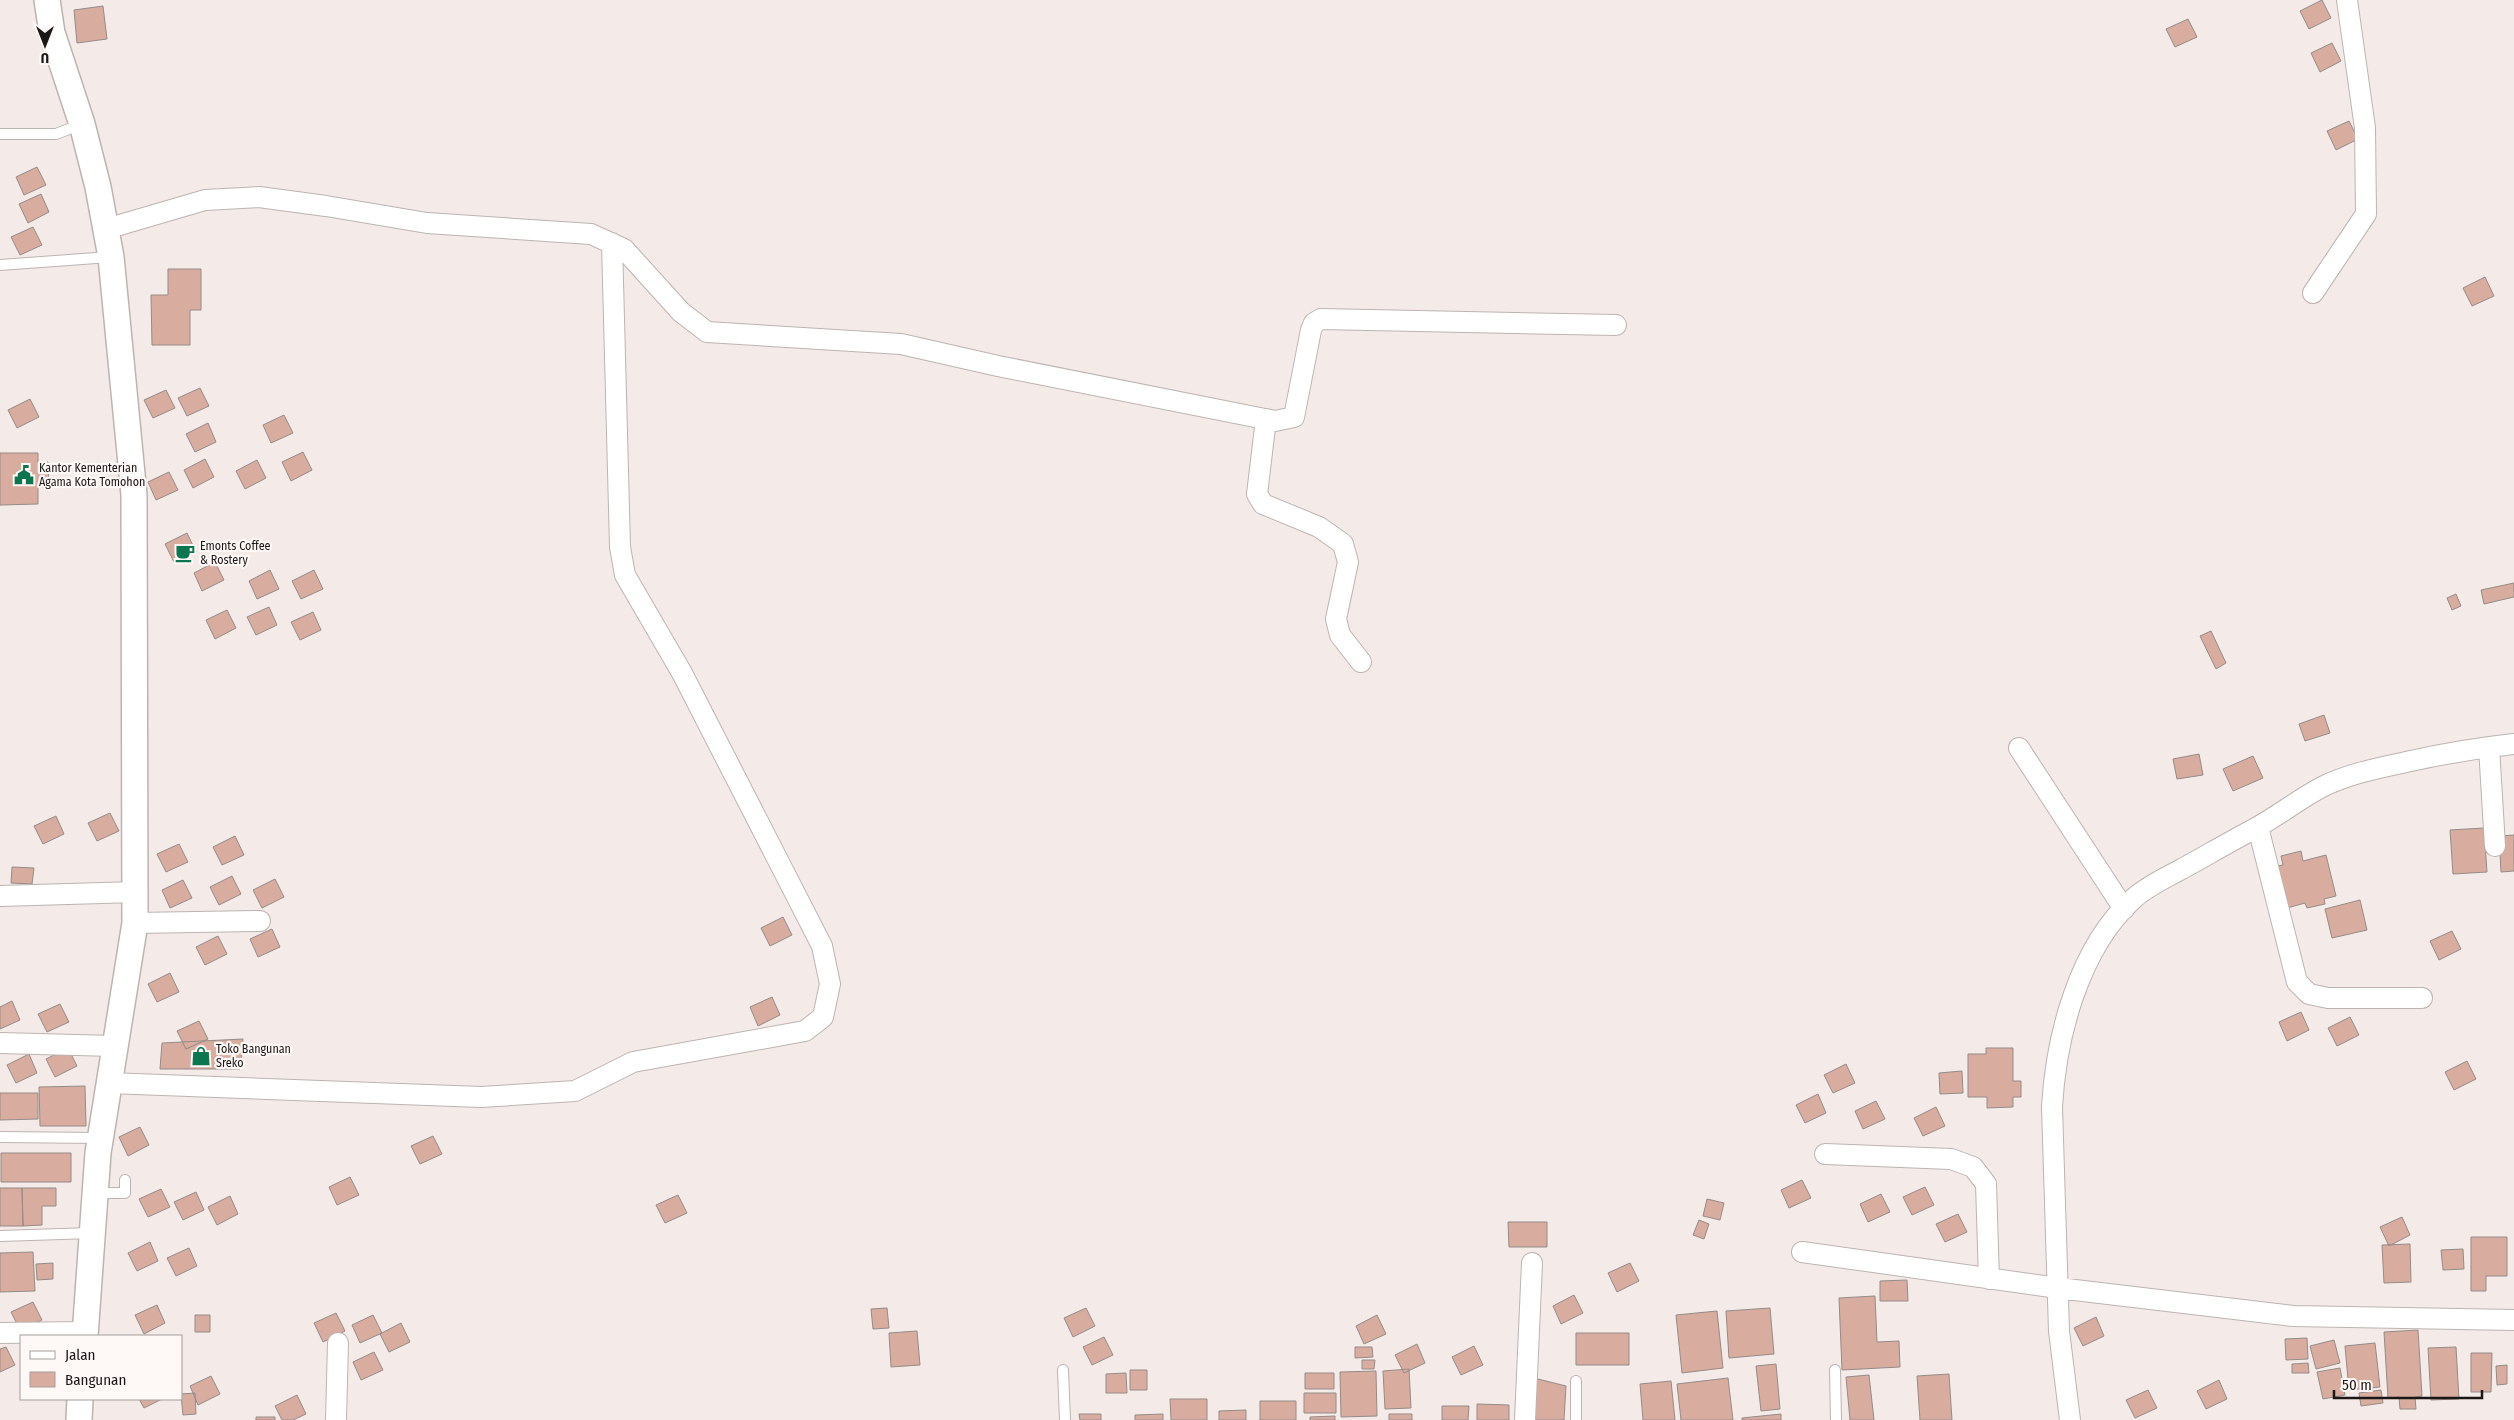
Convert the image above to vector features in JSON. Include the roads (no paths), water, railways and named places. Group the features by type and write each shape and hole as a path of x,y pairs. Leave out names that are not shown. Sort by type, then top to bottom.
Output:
{"street":[{"path":"0,1333 85,1334 100,1138 134,923 136,892 134,495 111,257 82,124 52,33 47,0"},
{"path":"2313,293 2366,214 2365,128 2347,0"},
{"path":"106,228 205,200 259,197 427,223 591,234 624,249 681,312 707,332 902,344 998,366 1275,421 1294,417 1311,330 1314,323 1321,319 1616,325"},
{"path":"108,1083 481,1097 575,1091 633,1062 805,1031 823,1017 830,984 822,946 682,673 625,574 620,548 612,243"},
{"path":"1266,419 1257,494 1263,504 1318,527 1343,544 1348,562 1336,619 1340,635 1362,662"},
{"path":"2070,1420 2059,1331 2052,1106 2054,1073 2061,1039 2072,1002 2090,958 2133,899 2151,886 2258,827 2323,786 2384,766 2489,746 2514,744"},
{"path":"2489,746 2495,846"},
{"path":"2019,748 2124,909"},
{"path":"2258,827 2297,982 2309,994 2328,998 2422,998"},
{"path":"0,896 136,892"},
{"path":"134,923 260,921"},
{"path":"0,1043 114,1046"},
{"path":"1825,1154 1951,1159 1973,1167 1986,1184 1989,1278"},
{"path":"1802,1252 2058,1288 2293,1316 2514,1320"},
{"path":"1525,1420 1532,1263"},
{"path":"336,1420 338,1343"},
{"path":"79,1420 80,1400"}],"lane":[{"path":"0,134 56,134 82,124"},
{"path":"0,265 111,257"},
{"path":"0,1137 100,1138"},
{"path":"95,1193 125,1194 125,1180"},
{"path":"0,1236 92,1233"},
{"path":"1063,1370 1064,1420"},
{"path":"1835,1370 1836,1420"},
{"path":"1576,1382 1576,1420"}],"place":[{"name":"Kantor Kementerian Agama Kota Tomohon","path":"24,475"},
{"name":"Emonts Coffee & Rostery","path":"185,553"},
{"name":"Toko Bangunan Sreko","path":"201,1056"}]}
